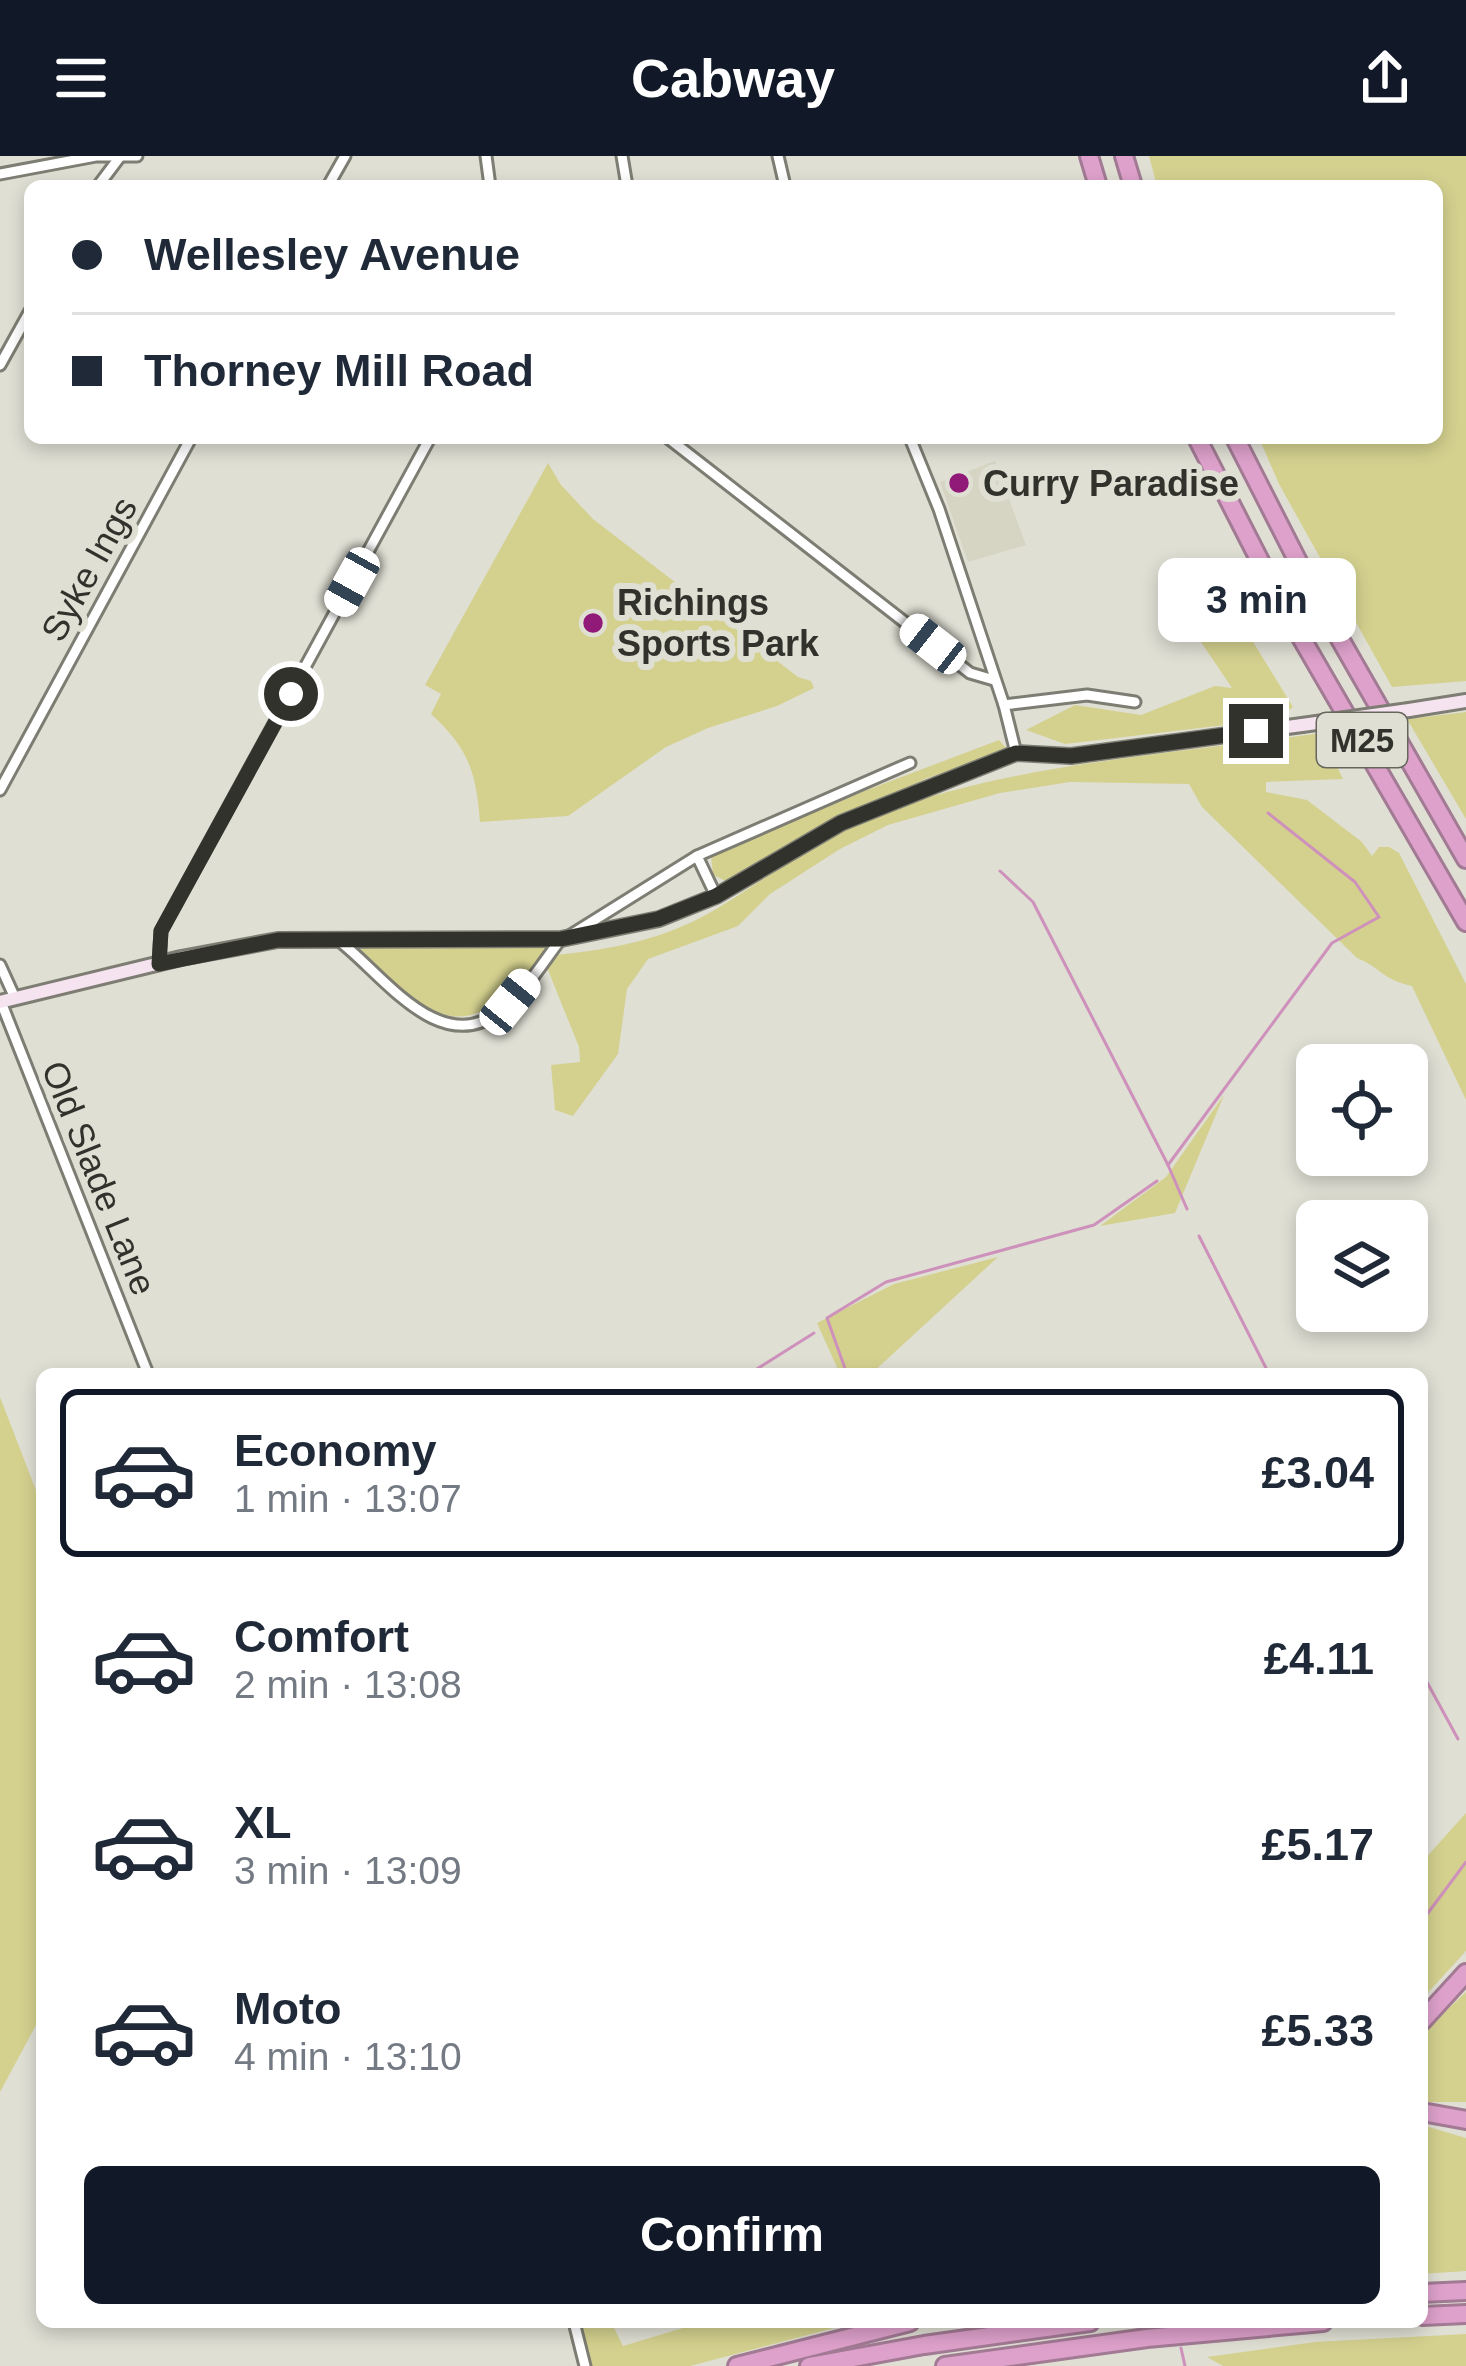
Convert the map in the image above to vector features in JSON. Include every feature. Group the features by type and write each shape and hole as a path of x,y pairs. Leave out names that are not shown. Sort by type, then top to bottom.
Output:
{"highway":[{"name":"M25","path":"1200,444 1284,608 1466,922"},
{"name":"M25","path":"1238,444 1308,583 1466,859"},
{"path":"1428,2014 1466,1973"},
{"path":"1428,2113 1466,2120"},
{"path":"1428,2293 1466,2291"},
{"path":"1428,2316 1466,2314"},
{"path":"737,2366 886,2328"},
{"path":"809,2366 1045,2328"},
{"path":"945,2366 1129,2340 1258,2328"}],"street":[{"path":"0,174 96,156 137,156"},
{"path":"0,365 24,321"},
{"name":"Syke Ings","path":"0,790 188,444"},
{"path":"159,964 161,931 427,444"},
{"path":"676,444 970,673 994,680"},
{"path":"912,444 939,509 1016,753"},
{"path":"1004,705 1087,695 1136,702"},
{"path":"5,1001 278,940 562,939 658,919 716,896 841,823 1016,753 1071,756 1466,701"},
{"path":"338,940 412,1008 449,1026 475,1026 502,1011 562,939 697,856 910,763"},
{"path":"697,856 716,896"},
{"name":"Old Slade Lane","path":"0,965 5,1001 146,1368"},
{"path":"576,2328 585,2366"}],"shaded area":[{"path":"1149,156 1466,156 1466,681 1392,687 1262,444 1443,444 1443,180 1155,180"},
{"path":"995,461 1026,545 968,562 940,482"},
{"name":"Richings Sports Park","path":"548,463 561,485 593,519 798,677 811,681 814,688 666,747 568,816 480,822 468,762 431,714 441,694 425,685"},
{"path":"1220,588 1293,707 1277,719 1065,744 1026,730 1075,705 1141,715 1215,686 1232,688 1180,611"},
{"path":"1466,712 1466,819 1407,719"},
{"path":"1321,733 1343,779 1266,782 1266,792 1307,800 1362,842 1372,856 1379,847 1399,853 1466,984 1466,1100 1412,986 1357,958 1202,807 1189,784 1070,782 1000,793 888,825 770,894 738,926 648,959 627,989 618,1054 573,1116 555,1110 551,1065 580,1062 579,1047 546,965 553,955 629,944 667,933 725,904 858,822 936,795 1099,762"},
{"path":"999,740 1010,752 927,778 728,882 713,875 711,856"},
{"path":"367,946 552,947 489,1007 449,1016 431,1010 396,984 360,950"},
{"path":"1224,1095 1175,1213 1100,1226 1166,1177"},
{"path":"998,1257 878,1368 837,1368 817,1323 894,1284"},
{"path":"0,1397 36,1490 36,2025 0,2092"},
{"path":"1466,1813 1466,1951 1428,1992 1428,1855"},
{"path":"1466,1992 1466,2102 1428,2102 1428,2027"},
{"path":"1428,2127 1466,2138 1466,2271 1428,2274"},
{"path":"582,2328 614,2328 623,2346 683,2328 834,2328 690,2366 592,2366"},
{"path":"1466,2334 1466,2366 1223,2366 1207,2357 1315,2342"}],"waterway":[{"path":"1168,1165 1332,943 1379,917 1355,882 1268,813"},
{"path":"1000,871 1033,902 1187,1209"},
{"path":"845,1368 827,1318 886,1282 1094,1225 1157,1181"},
{"path":"1199,1236 1266,1368"},
{"path":"759,1368 814,1333"},
{"path":"1428,1684 1458,1739"},
{"path":"1428,1913 1466,1862"},
{"path":"1181,2348 1185,2366"}],"place":[{"name":"Curry Paradise","path":"959,483"},
{"name":"Richings Sports Park","path":"593,623"}],"route":[{"path":"291,694 161,931 159,964 278,940 561,939 658,919 716,896 841,823 1016,753 1071,756 1256,731"}]}
